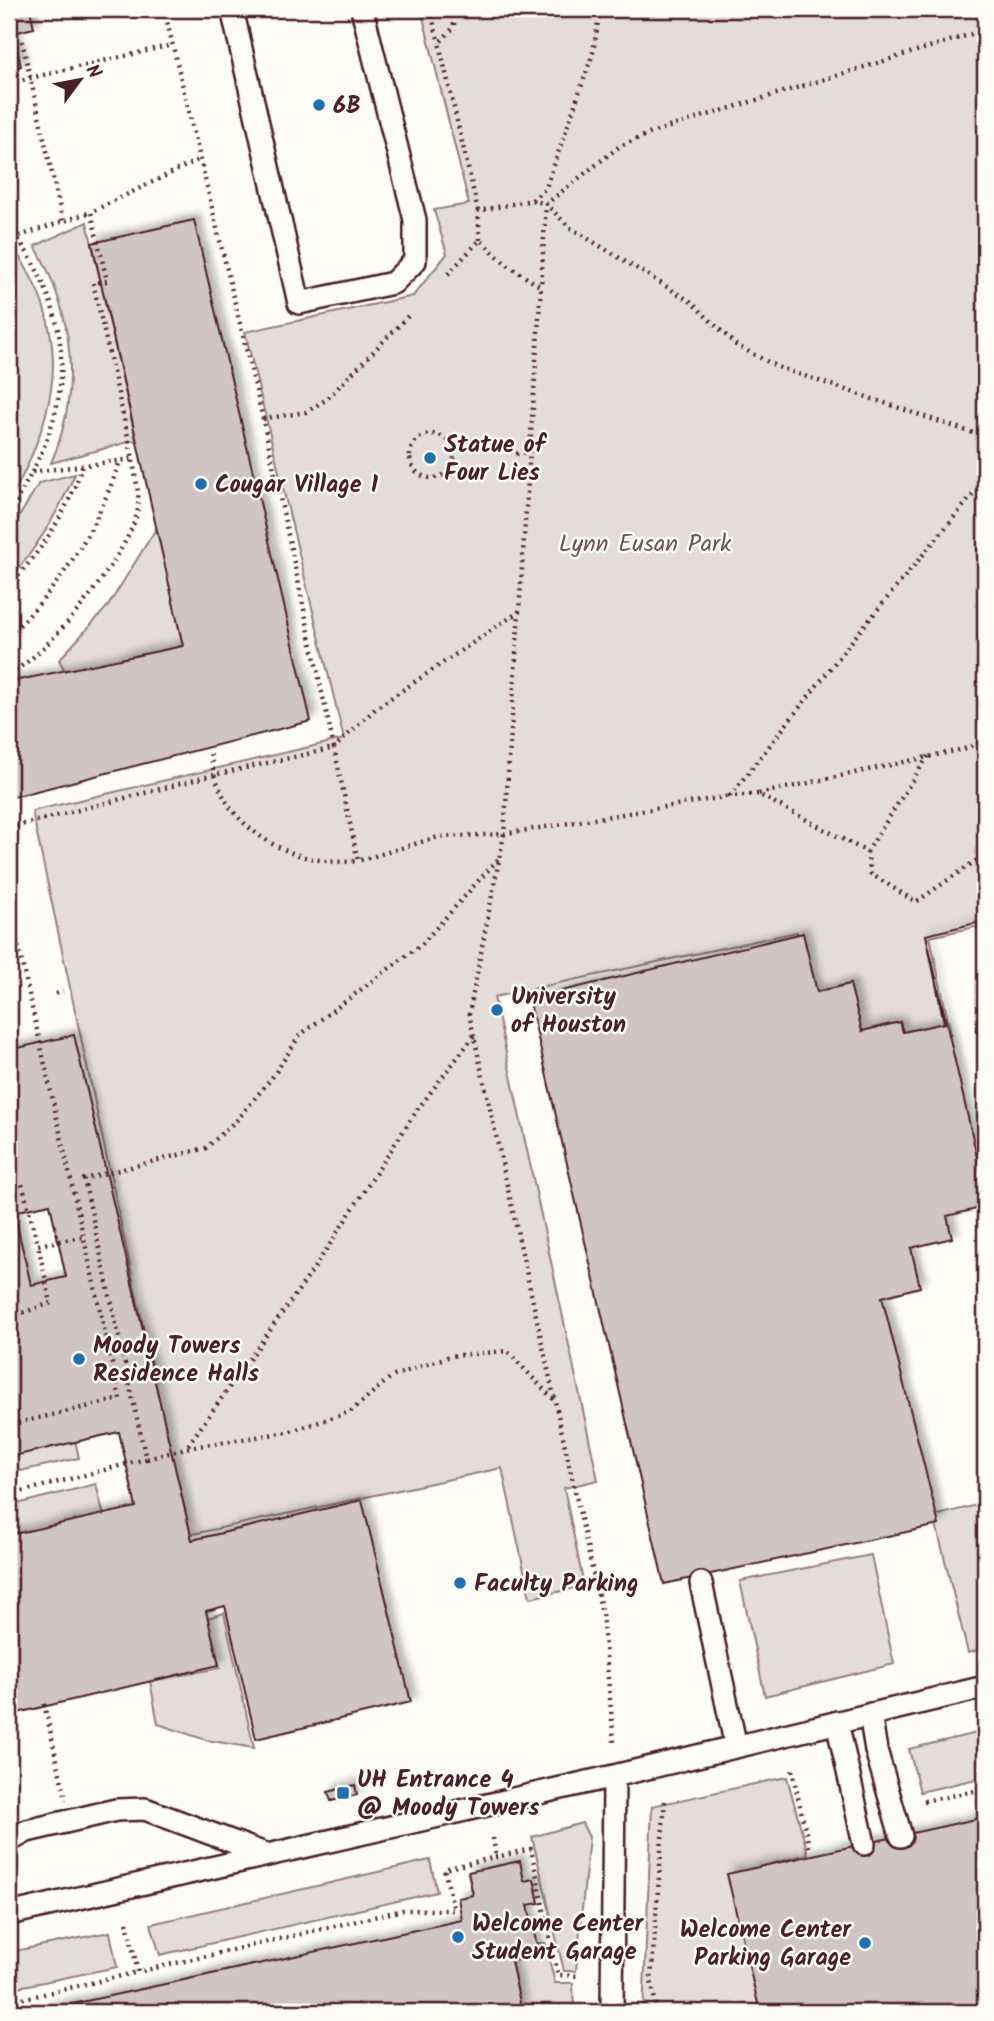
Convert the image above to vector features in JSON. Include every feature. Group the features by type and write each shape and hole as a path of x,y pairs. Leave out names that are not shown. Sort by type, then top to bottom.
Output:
{"lane":[{"path":"232,9 299,303 393,283 415,261 415,220 362,9"},
{"path":"701,1583 736,1747"},
{"path":"9,1914 614,1776 985,1687"},
{"path":"870,1714 876,1750 901,1836"},
{"path":"837,1722 864,1844"},
{"path":"612,2012 614,1776"},
{"path":"9,1841 27,1831 116,1810 145,1809 268,1855"}],"path":[{"path":"164,9 263,419 358,862"},
{"path":"430,9 478,211 480,240 507,265 541,287"},
{"path":"439,43 454,27 454,9"},
{"path":"531,200 546,188 593,53 600,9"},
{"path":"614,1743 602,1614 470,1014 504,834 546,204 620,146 659,130 985,30"},
{"path":"22,41 63,222"},
{"path":"9,83 172,45"},
{"path":"9,239 91,212 200,159"},
{"path":"478,211 531,200 546,204 569,228 690,301 736,345 778,367 985,436"},
{"path":"9,673 23,668 86,600 115,557 138,508 132,459 93,283 107,281 91,212"},
{"path":"9,227 37,267 59,325 61,385 50,437 9,514"},
{"path":"442,281 480,240"},
{"path":"263,419 306,412 327,399 413,310"},
{"path":"449,441 455,460 448,473 428,478 415,471 409,457 414,442 428,434 435,434 449,441 469,438 495,442 516,454 531,452"},
{"path":"32,472 132,459"},
{"path":"9,635 37,609 64,573 107,498 121,461"},
{"path":"9,586 52,532 75,489 83,466"},
{"path":"730,796 859,632 985,481"},
{"path":"9,828 214,775 334,748 376,708 520,611"},
{"path":"210,751 214,775 230,808 253,831 279,848 307,860 332,864 358,862 438,837 504,834 730,796 758,794 964,749 985,740"},
{"path":"928,756 867,852 871,874 916,902 977,860 985,858"},
{"path":"758,794 867,852"},
{"path":"146,1459 84,1179 206,1148 238,1119 274,1075 300,1035 422,944 500,857"},
{"path":"9,905 120,1399 9,1425"},
{"path":"9,935 15,933"},
{"path":"57,994 63,992"},
{"path":"186,1448 313,1270 417,1110 474,1036"},
{"path":"9,1188 22,1184 51,1303 16,1315"},
{"path":"38,1245 82,1237"},
{"path":"9,1495 186,1448 289,1432 350,1412 391,1377 450,1356 506,1351 556,1401"},
{"path":"44,1704 66,1800"},
{"path":"601,1746 627,1740"},
{"path":"792,1770 810,1852"},
{"path":"915,1803 985,1789"},
{"path":"54,1803 79,1796"},
{"path":"657,2012 651,1980 665,1800"},
{"path":"9,2002 403,1910 454,1910 444,1869 531,1849 558,1975 579,1976"},
{"path":"120,1889 138,1972"}],"green space":[{"name":"Lynn Eusan Park","path":"421,9 985,9 985,894 980,896 985,925 930,937 951,1034 857,1036 846,985 810,993 797,932 494,997 598,1480 564,1488 584,1586 530,1598 502,1468 188,1535 32,811 344,739 245,332 413,296 447,254 434,210 469,204"},
{"path":"87,222 136,440 51,463 67,408 69,353 58,298 35,246"},
{"path":"13,247 33,280 45,312 52,343 53,374 39,437 9,502 9,248"},
{"path":"75,474 46,529 9,579 9,534 39,483"},
{"path":"157,527 183,646 65,671 59,660 108,606"},
{"path":"75,1440 79,1458 11,1473 9,1454"},
{"path":"96,1484 104,1516 9,1538 9,1506"},
{"path":"985,1503 985,1648 968,1653 934,1516"},
{"path":"871,1555 894,1664 765,1696 740,1581"},
{"path":"224,1613 254,1748 206,1740 158,1724 150,1681 220,1668 207,1618"},
{"path":"985,1731 985,1777 920,1792 909,1749"},
{"path":"787,1777 808,1854 730,1875 761,2012 643,2012 652,1806"},
{"path":"582,1823 589,1837 576,1971 564,1971 532,1837"},
{"path":"430,1860 437,1892 160,1955 151,1924"},
{"path":"110,1932 117,1967 9,1989 9,1952"},
{"path":"537,1943 545,1943 555,1983 573,1983 574,2012 520,2012 507,1962 540,1955"}],"building":[{"path":"9,9 30,9 34,28 13,33 21,66 9,69"},
{"name":"Cougar Village 1","path":"194,220 311,721 9,798 9,682 183,646 92,243"},
{"path":"985,888 985,1207 947,1216 952,1238 911,1248 920,1287 882,1297 939,1525 664,1584 529,999 803,933 817,992 850,984 862,1031 900,1022 903,1032 944,1023 926,935 984,921 977,890"},
{"path":"985,888 985,1191 926,935 984,921 977,890"},
{"name":"Moody Towers Residence Halls","path":"74,1035 192,1540 362,1500 411,1702 256,1739 225,1606 206,1611 219,1665 9,1715 9,1535 136,1507 119,1432 9,1457 9,1050","holes":["50,1204 66,1277 31,1285 14,1212"]},
{"name":"UH Entrance 4 @ Moody Towers","path":"355,1785 357,1795 331,1801 328,1792"},
{"name":"Welcome Center Parking Garage","path":"985,1817 985,2012 760,2012 727,1874"},
{"name":"Welcome Center Student Garage","path":"520,1861 524,1881 534,1879 539,1903 528,1905 539,1955 511,1961 522,2012 35,2012 462,1920 458,1898 473,1895 468,1872"}],"place":[{"name":"6B","path":"319,105"},
{"name":"Statue of Four Lies","path":"430,458"},
{"name":"Cougar Village 1","path":"201,484"},
{"name":"University of Houston","path":"497,1010"},
{"name":"Moody Towers Residence Halls","path":"79,1359"},
{"name":"Faculty Parking","path":"460,1583"},
{"name":"UH Entrance 4 @ Moody Towers","path":"343,1793"},
{"name":"Welcome Center Student Garage","path":"458,1937"},
{"name":"Welcome Center Parking Garage","path":"865,1943"}]}
